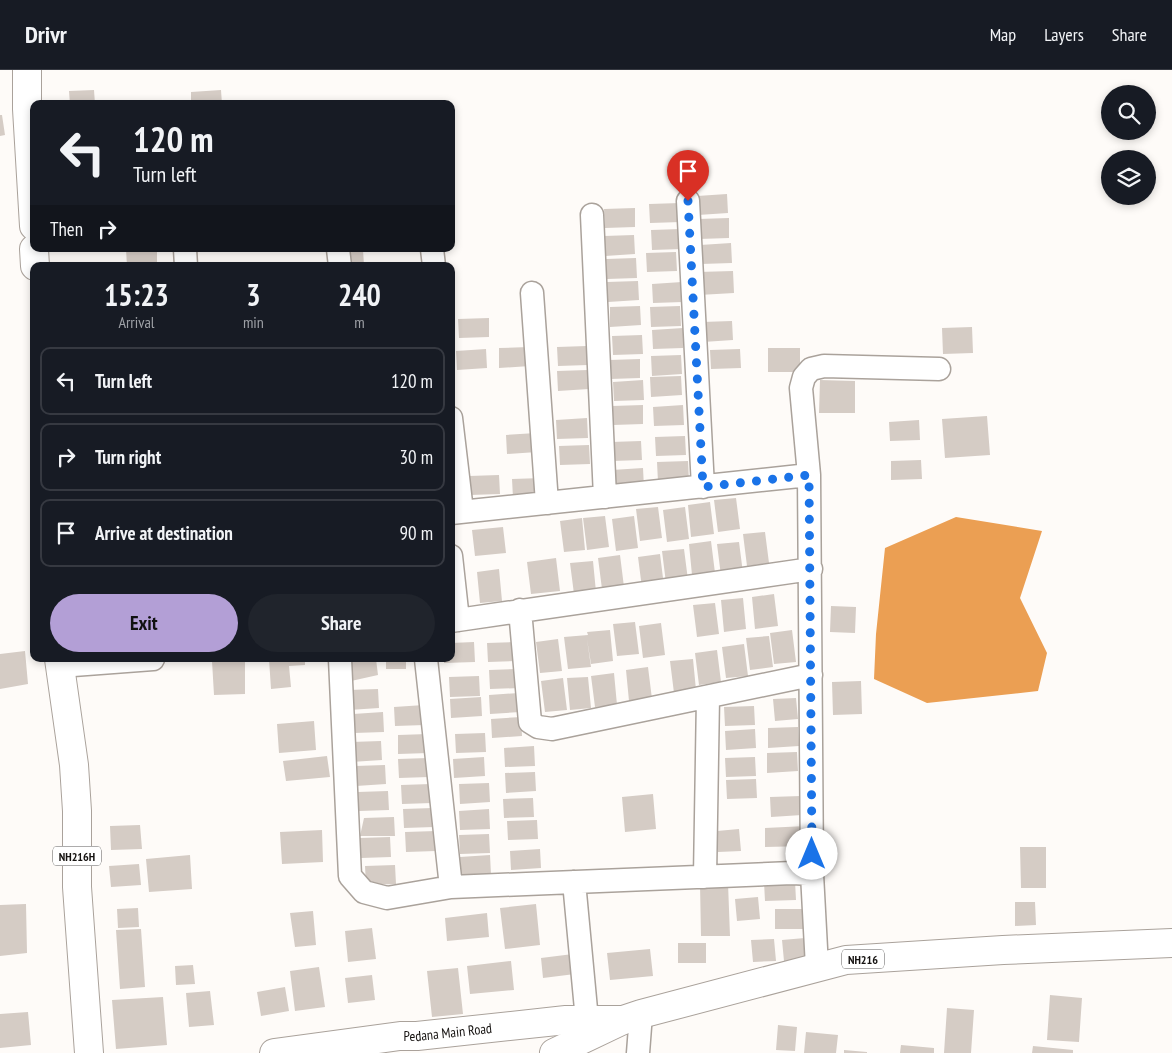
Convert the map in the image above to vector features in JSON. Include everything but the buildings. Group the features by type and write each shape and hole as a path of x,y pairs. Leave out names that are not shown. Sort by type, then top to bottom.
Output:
{"main road":[{"path":"27,70 30,159"},
{"name":"NH216H","path":"59,662 77,811 77,887 89,1053"},
{"name":"NH216","path":"554,1053 632,1018 846,960 1003,950 1172,943"},
{"name":"Pedana Main Road","path":"274,1053 400,1036 417,1036 566,1020 632,1018"}],"street":[{"path":"688,201 703,487"},
{"path":"592,215 605,497"},
{"path":"532,293 547,503"},
{"path":"817,967 812,874 809,475 801,388 804,377 811,369 824,366 939,369"},
{"path":"455,477 457,512 809,475"},
{"path":"455,621 811,569"},
{"path":"520,610 530,722 538,727 552,728 811,675"},
{"path":"340,662 350,876 364,892 387,898 451,887 792,873 812,874"},
{"path":"426,662 451,887"},
{"path":"705,877 708,697"},
{"path":"574,882 587,1020"},
{"path":"632,1018 638,1053"}],"shaded area":[{"path":"956,517 1042,531 1020,598 1047,653 1038,691 927,703 874,679 876,634 885,548"}],"route":[{"path":"688,201 703,487 809,475 812,854"}]}
